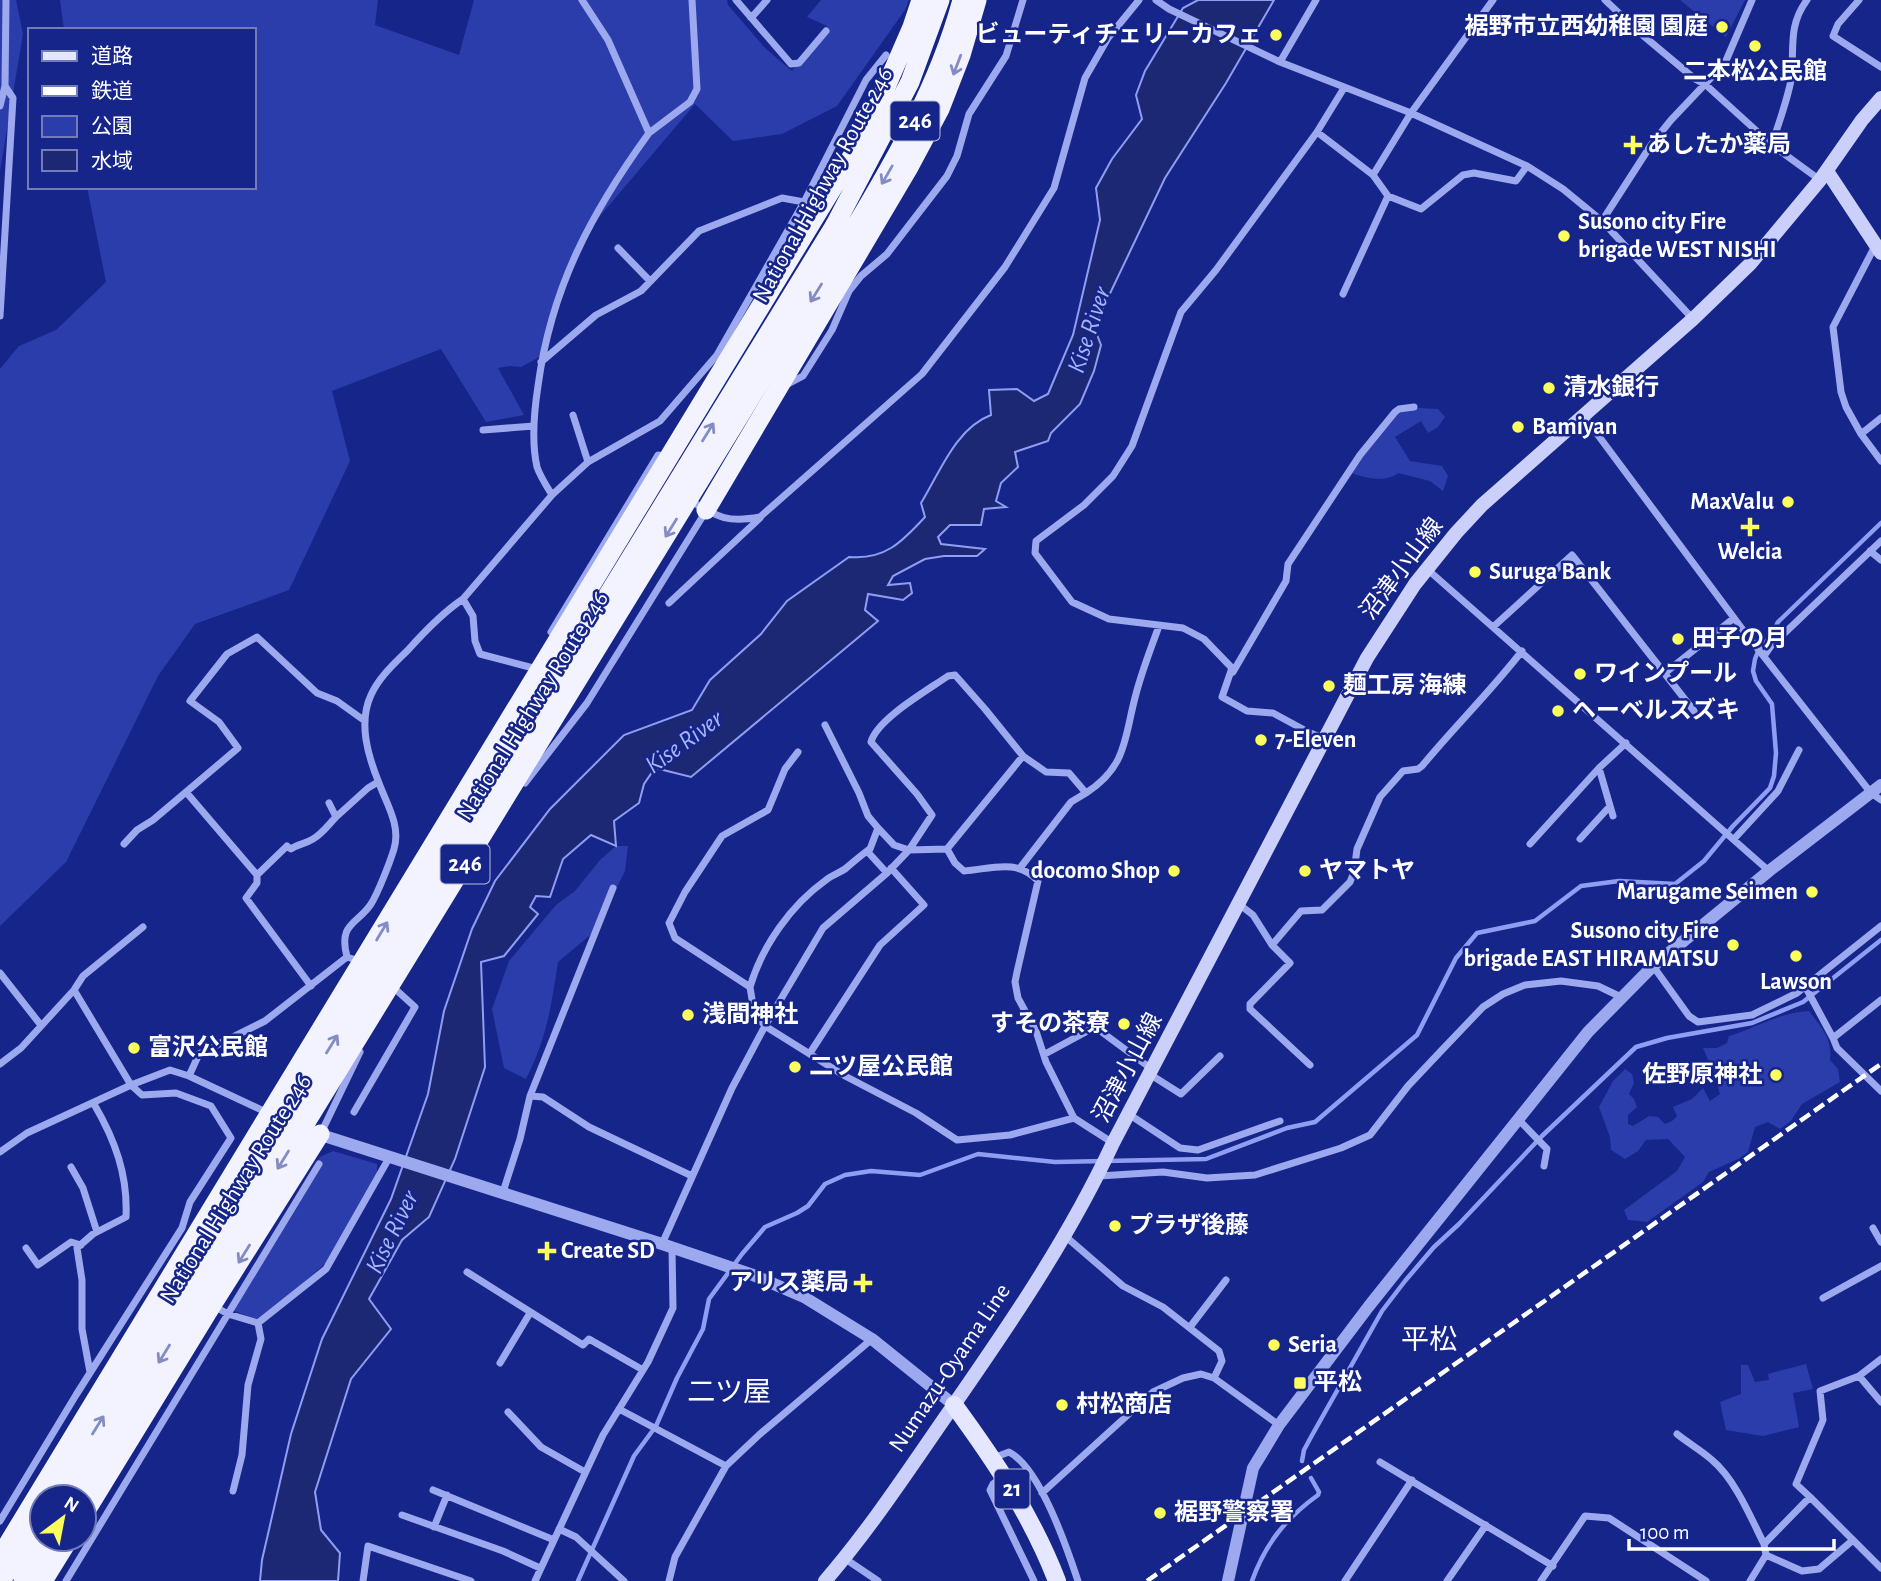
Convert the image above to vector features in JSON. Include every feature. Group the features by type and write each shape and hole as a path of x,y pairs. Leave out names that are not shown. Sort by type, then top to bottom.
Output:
{"highway":[{"path":"0,1557 270,1114 355,960 536,664 655,481 722,360 866,133 921,0"},
{"name":"National Highway Route 246","path":"843,230 911,82 940,0"},
{"name":"National Highway Route 246","path":"73,1483 843,230 901,150 931,90 962,0"},
{"path":"706,510 908,169 940,109 961,55 977,0"},
{"path":"98,1493 220,1309 320,1134"},
{"path":"1,1581 28,1538"},
{"path":"23,1581 40,1553"},
{"path":"43,1581 60,1553"}],"main road":[{"name":"沼津小山線","path":"1100,1174 1325,738 1381,634 1426,568 1482,505 1693,319 1750,264 1824,176 1862,120 1881,98"},
{"path":"1824,176 1878,249"},
{"name":"Numazu-Oyama Line","path":"825,1581 858,1542 954,1405 1065,1236 1100,1174"},
{"name":"21","path":"954,1405 1004,1476 1040,1538 1057,1581"}],"street":[{"path":"0,106 5,86 6,0"},
{"path":"582,0 608,40 649,133"},
{"path":"552,495 537,468 534,426 541,363 559,293 572,258 601,206 649,133 690,103 697,89 692,0"},
{"path":"736,0 791,64 799,63 826,32"},
{"path":"751,18 767,0"},
{"path":"778,390 803,376 832,330 849,291 861,276 887,254 947,176 957,156 969,114 1006,57 1023,0"},
{"path":"668,603 760,517 922,374 1005,267 1054,188 1085,78 1108,38 1139,0"},
{"path":"1156,0 1169,9 1280,62 1411,113 1527,166 1563,189 1602,221 1693,319"},
{"path":"1280,62 1316,0"},
{"path":"1373,176 1411,113 1493,0"},
{"path":"1605,0 1772,145 1824,176"},
{"path":"1602,221 1651,145 1671,120 1726,63 1752,0"},
{"path":"1772,145 1791,80 1792,34 1802,6 1807,0"},
{"path":"1859,0 1838,24 1833,36 1881,66"},
{"path":"354,1112 415,1007 355,960 344,943 351,922 371,904 395,847 397,828 366,744 365,721 370,696 383,676 445,611 463,599 552,495 588,462 660,421 722,360 866,80 886,55"},
{"path":"0,316 13,98 5,86"},
{"path":"1224,698 1222,697 1232,668 1204,639 1183,628 1110,620 1072,602 1035,553 1036,541 1084,505 1113,476 1132,446 1181,312 1216,270 1317,132 1344,88"},
{"path":"1317,132 1373,176 1388,196 1422,209 1463,175 1474,173 1516,181 1527,166"},
{"path":"1343,294 1388,196"},
{"path":"541,363 596,315 641,291 699,232 782,198 804,202"},
{"path":"618,247 650,281"},
{"path":"1878,249 1833,327 1841,391 1846,407 1881,461"},
{"path":"1224,698 1236,664 1286,581 1288,564 1380,429 1399,408 1414,407"},
{"path":"573,415 588,462"},
{"path":"1228,1581 1252,1468 1279,1425 1377,1296 1588,1032 1653,966 1769,871 1878,793 1763,656 1583,415"},
{"path":"1861,434 1881,418"},
{"path":"483,430 534,426"},
{"path":"544,644 658,455 670,456"},
{"path":"655,481 723,519 760,517"},
{"path":"320,1134 391,986 470,853 587,702 706,510"},
{"path":"1763,656 1881,541"},
{"path":"1870,551 1881,560"},
{"path":"1493,627 1572,555 1694,711"},
{"path":"1426,568 1522,650 1769,871"},
{"path":"463,599 473,616 475,641 480,654 536,664 587,702"},
{"path":"1664,673 1734,618"},
{"path":"1020,868 1071,802 1102,783 1122,755 1136,694 1159,626"},
{"path":"124,845 137,830 153,820 238,748 219,722 190,701 228,654 257,637 317,693 337,701 365,721"},
{"path":"1272,945 1301,911 1322,910 1350,882 1357,849 1380,797 1403,771 1422,766 1486,692 1498,682 1522,650"},
{"path":"535,1581 585,1472 643,1370 673,1308 667,1246 692,1176 732,1087 822,928 909,850 932,815 871,742 873,734 948,676 955,675 1023,756 1046,772 1069,773 1086,793"},
{"path":"1224,698 1247,711 1273,713 1325,738"},
{"path":"825,725 868,816 894,845 909,850 947,849 1023,756"},
{"path":"1530,844 1626,743"},
{"path":"1734,839 1778,791 1799,750"},
{"path":"750,987 675,939 669,923 685,892 722,836 768,810 785,769 797,752"},
{"path":"1600,768 1613,816"},
{"path":"257,875 287,846 291,849 316,838 336,817 378,782"},
{"path":"186,792 257,875 257,883 246,898 311,986"},
{"path":"329,803 336,817"},
{"path":"1580,839 1610,806"},
{"path":"878,828 870,849 844,870 827,879 794,908 780,928 754,973 750,987 754,1012 765,1026 845,1076 916,1113 957,1140 1010,1135 1074,1118"},
{"path":"947,849 955,863 964,871 986,870 1005,865 1020,868 1038,881 1015,982 1018,998 1036,1031 1046,1062 1074,1118 1113,1145"},
{"path":"810,1053 880,945 924,905 867,851"},
{"path":"500,1191 520,1139 530,1096 613,888"},
{"path":"1240,905 1252,915 1272,945 1290,963 1250,1004 1250,1009 1310,1065"},
{"path":"1653,966 1689,1016 1698,1023 1752,1014 1807,989 1881,926"},
{"path":"0,1064 21,1048 40,1024 74,990 83,976 143,927"},
{"path":"189,1076 199,1054 265,1021 311,986 355,960"},
{"path":"0,973 40,1024"},
{"path":"1100,1174 1163,1172 1207,1178 1255,1175 1341,1148 1370,1135 1426,1066 1483,1007 1503,994 1525,985 1562,981 1598,986 1620,997"},
{"path":"1807,989 1837,1048 1881,1091"},
{"path":"0,1521 4,1507 182,1228 190,1202 231,1138 211,1106 176,1093 142,1095 131,1085 74,990"},
{"path":"1833,1038 1881,1000"},
{"path":"1045,1054 1095,1027 1181,1094 1220,1056"},
{"path":"0,1152 27,1133 170,1070 320,1134 667,1246 804,1297 872,1339 954,1405"},
{"path":"530,1096 543,1097 589,1127 692,1176"},
{"path":"90,1373 82,1329 82,1280 77,1248 97,1232 126,1217 127,1197 118,1151 94,1104"},
{"path":"1130,1115 1180,1148 1198,1150 1280,1121"},
{"path":"1519,1120 1548,1153 1544,1166"},
{"path":"257,1323 326,1269 392,1158"},
{"path":"66,1581 220,1309 319,1164"},
{"path":"71,1167 83,1188 97,1232"},
{"path":"1873,1228 1881,1242"},
{"path":"1065,1236 1123,1286 1163,1307 1219,1351 1222,1361 1214,1378"},
{"path":"26,1248 38,1265 71,1242 81,1245"},
{"path":"1823,1298 1881,1266"},
{"path":"467,1272 583,1345 589,1339 643,1370"},
{"path":"1190,1327 1226,1280"},
{"path":"220,1309 257,1323"},
{"path":"499,1363 530,1313"},
{"path":"233,1492 242,1455 248,1385 261,1339 257,1323"},
{"path":"669,1581 675,1557 726,1466 872,1339"},
{"path":"1881,1359 1859,1377 1820,1391 1823,1420 1796,1484 1881,1568"},
{"path":"1042,1493 1163,1386 1183,1378 1201,1374 1214,1378 1279,1425"},
{"path":"1859,1377 1881,1402"},
{"path":"619,1409 726,1466"},
{"path":"508,1412 541,1447 585,1472"},
{"path":"1677,1434 1722,1470 1741,1499 1764,1544 1766,1555 1750,1581"},
{"path":"992,1458 1009,1452 1022,1460 1042,1493 1067,1547 1078,1581"},
{"path":"1380,1462 1553,1566"},
{"path":"1004,1476 993,1484 990,1490 1034,1581"},
{"path":"1345,1581 1412,1480"},
{"path":"433,1490 554,1540"},
{"path":"434,1527 447,1495"},
{"path":"1764,1544 1810,1497"},
{"path":"402,1515 503,1551 541,1568"},
{"path":"1541,1581 1585,1516 1609,1518 1706,1581"},
{"path":"1447,1581 1486,1525"},
{"path":"559,1529 576,1538 622,1580"},
{"path":"1766,1555 1802,1571 1819,1569 1853,1540"},
{"path":"363,1581 368,1546 471,1581"},
{"path":"844,1558 878,1581"}],"green space":[{"path":"0,0 16,0 23,34 0,171"},
{"path":"60,0 378,0 375,25 459,55 474,0 727,0 728,5 765,48 792,71 827,26 807,17 821,0 909,0 905,10 837,106 782,134 733,141 695,104 584,235 572,258 543,355 521,367 498,368 524,415 486,422 441,349 332,391 350,461 289,590 195,624 158,676 66,862 0,926 0,369 19,346 56,330 106,282 87,189 256,189 256,28 64,28"},
{"name":"裾野市立西幼稚園 園庭","path":"1680,0 1745,0 1726,37"},
{"path":"1419,408 1438,409 1445,417 1438,427 1428,433 1421,421 1395,437 1410,461 1442,466 1448,476 1443,491 1430,481 1398,473 1382,479 1351,473 1384,427 1398,413"},
{"path":"616,846 628,846 625,871 595,931 558,962 544,1036 526,1079 504,1068 492,1009 509,961 556,905 575,891 600,860"},
{"path":"1809,1011 1828,1039 1830,1060 1838,1069 1840,1082 1802,1104 1790,1122 1780,1129 1768,1122 1755,1127 1748,1152 1709,1172 1703,1182 1647,1222 1628,1220 1624,1210 1677,1171 1685,1157 1668,1139 1646,1140 1638,1151 1625,1159 1611,1150 1610,1137 1599,1107 1613,1081 1625,1069 1632,1074 1634,1083 1629,1094 1637,1107 1628,1115 1628,1124 1633,1126 1649,1116 1658,1117 1665,1124 1677,1116 1673,1107 1692,1099 1703,1088 1710,1101 1720,1094 1703,1048 1717,1048 1727,1043 1729,1036 1778,1017"},
{"path":"333,1151 377,1164 377,1175 329,1260 260,1321 227,1308 320,1157"},
{"path":"1806,1364 1813,1389 1793,1393 1799,1427 1763,1436 1726,1430 1720,1402 1741,1394 1741,1365 1748,1365 1755,1382 1769,1380 1768,1374"}],"water":[{"name":"Kise River","path":"1198,0 1274,0 1226,83 1165,178 1094,327 1101,345 1094,371 1080,404 1051,433 1048,441 1015,452 1018,467 1001,483 996,501 1006,507 984,509 981,525 950,525 938,537 941,544 985,549 977,556 925,559 893,576 888,585 910,583 912,593 903,600 868,594 865,610 878,621 691,777 655,768 644,784 639,803 614,821 616,846 591,835 563,859 550,897 536,896 530,907 538,914 504,956 481,962 485,1067 455,1159 429,1217 402,1240 369,1299 391,1329 351,1379 315,1492 321,1530 340,1553 338,1581 260,1581 262,1560 291,1434 322,1339 391,1199 428,1094 444,1011 472,929 495,881 550,809 624,735 692,710 710,680 761,634 787,601 849,557 873,556 892,548 908,534 925,517 921,503 958,440 979,421 991,415 989,390 1017,389 1034,401 1048,394 1073,335 1100,220 1096,188 1112,159 1142,119 1136,95 1145,71 1183,8"}],"waterway":[{"path":"578,1581 634,1456 656,1426 703,1329 709,1299 765,1227 808,1206 825,1184 845,1175 871,1171 920,1175 978,1154 1055,1162 1206,1159 1287,1128 1315,1122 1417,1035 1456,958 1477,933 1535,921 1581,886 1619,881 1675,884 1704,861 1770,788 1774,776 1776,753 1772,704 1756,681 1753,671 1759,649 1771,636 1778,622 1881,523"},
{"path":"1302,1461 1304,1450 1382,1311 1405,1281 1434,1247 1542,1136 1636,1047 1667,1038 1752,1023 1803,1002 1881,940"},
{"path":"1252,1581 1263,1555 1278,1533 1296,1513 1318,1495 1311,1478"}],"railway":[{"path":"1147,1581 1881,1064"}],"place":[{"name":"裾野市立西幼稚園 園庭","path":"1722,27"},
{"name":"ビューティチェリーカフェ","path":"1276,35"},
{"name":"二本松公民館","path":"1755,46"},
{"name":"あしたか薬局","path":"1633,145"},
{"name":"Susono city Fire brigade WEST NISHI","path":"1564,236"},
{"name":"清水銀行","path":"1549,388"},
{"name":"Bamiyan","path":"1518,427"},
{"name":"MaxValu","path":"1788,502"},
{"name":"Welcia","path":"1750,527"},
{"name":"Suruga Bank","path":"1475,572"},
{"name":"田子の月","path":"1678,639"},
{"name":"ワインプール","path":"1580,674"},
{"name":"麺工房 海練","path":"1329,686"},
{"name":"ヘーベルスズキ","path":"1558,711"},
{"name":"7-Eleven","path":"1261,740"},
{"name":"docomo Shop","path":"1174,871"},
{"name":"ヤマトヤ","path":"1305,871"},
{"name":"Marugame Seimen","path":"1812,892"},
{"name":"Susono city Fire brigade EAST HIRAMATSU","path":"1733,945"},
{"name":"Lawson","path":"1796,956"},
{"name":"浅間神社","path":"688,1015"},
{"name":"すその茶寮","path":"1124,1024"},
{"name":"富沢公民館","path":"134,1048"},
{"name":"二ツ屋公民館","path":"795,1067"},
{"name":"佐野原神社","path":"1776,1075"},
{"name":"プラザ後藤","path":"1115,1226"},
{"name":"Create SD","path":"547,1251"},
{"name":"アリス薬局","path":"863,1283"},
{"name":"Seria","path":"1274,1345"},
{"name":"平松","path":"1300,1383"},
{"name":"村松商店","path":"1062,1405"},
{"name":"裾野警察署","path":"1160,1513"}],"district":[{"name":"平松","path":"1429,1341"},
{"name":"二ツ屋","path":"729,1393"}]}
